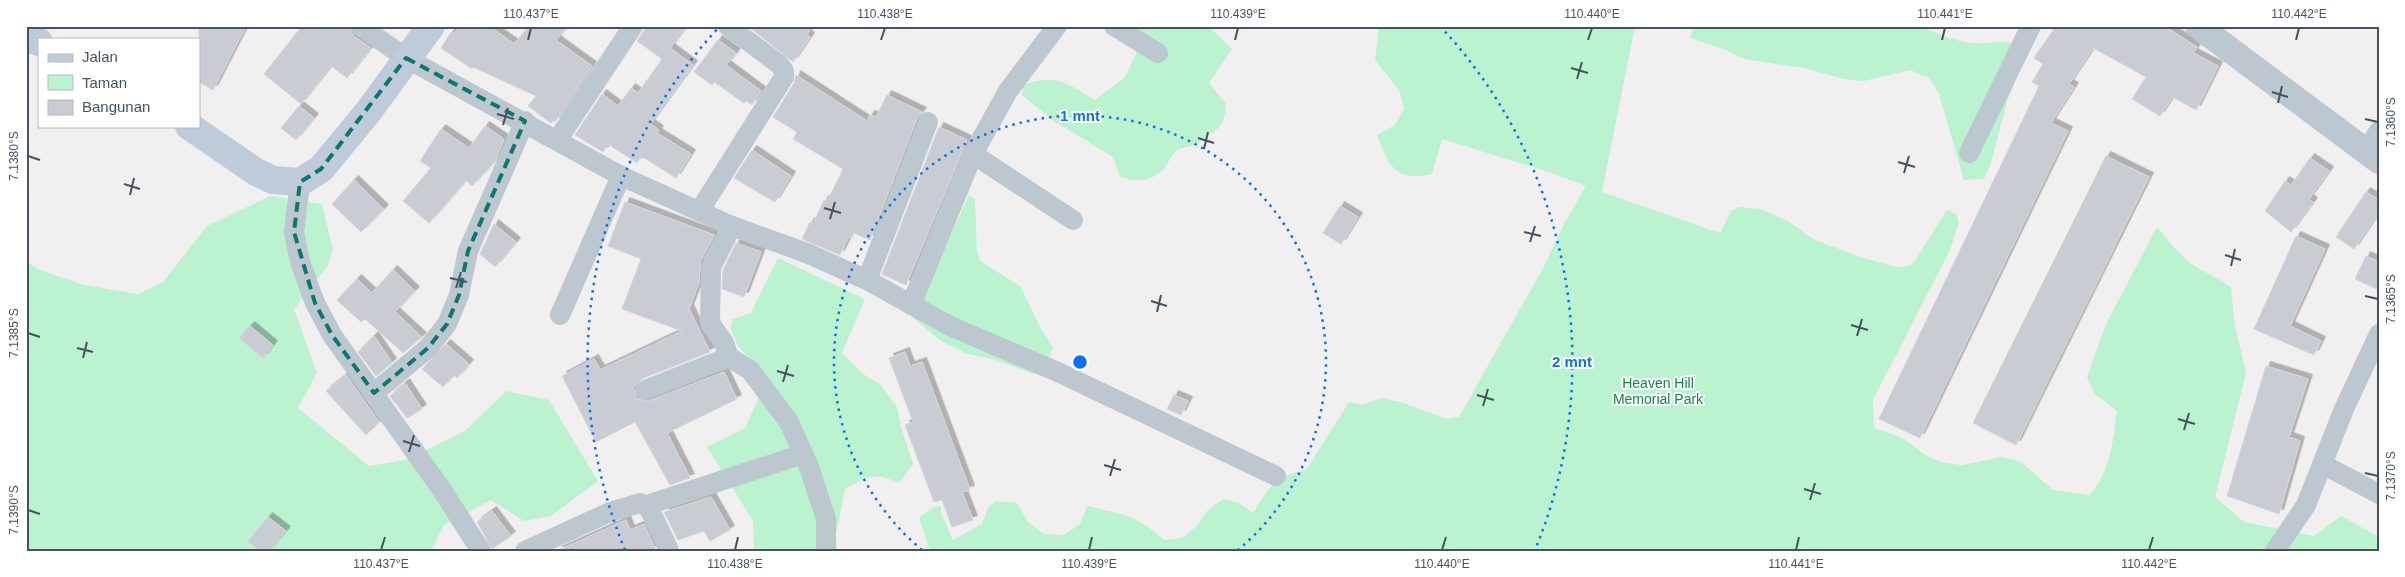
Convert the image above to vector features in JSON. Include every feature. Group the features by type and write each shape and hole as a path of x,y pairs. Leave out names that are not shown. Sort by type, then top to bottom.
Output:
{"main road":[{"path":"193,128 256,172 273,180 300,182 321,169 368,112 431,26"},
{"path":"26,38 38,42"}],"street":[{"path":"360,26 406,58 558,139 620,176 700,210 732,226 809,254 867,280 950,326 1060,372 1276,476"},
{"path":"558,139 632,26"},
{"path":"700,210 784,77 784,71 780,65 728,26"},
{"path":"911,304 973,154 1008,91 1057,26"},
{"path":"1114,26 1158,52"},
{"path":"1968,153 2031,26"},
{"path":"2212,30 2374,148"},
{"path":"374,392 428,348 447,324 459,295 468,250 525,121"},
{"path":"867,280 928,122"},
{"path":"973,154 1073,220"},
{"path":"560,315 620,176"},
{"path":"300,182 294,232 300,262 315,303 332,335 374,392 481,551"},
{"path":"732,226 711,267 710,323 724,343 729,357 750,370 789,422 803,454 826,519 826,551"},
{"path":"2275,551 2306,505 2324,465 2344,409 2379,334"},
{"path":"645,390 729,357"},
{"path":"525,551 552,545 610,512 640,503 647,505 803,454"},
{"path":"2324,465 2379,494"},
{"path":"647,505 668,548"}],"highlighted area":[{"path":"406,58 525,121 468,251 459,295 447,324 428,348 374,393 332,335 315,303 294,232 300,182 321,169"}],"green space":[{"path":"1125,26 1208,26 1232,49 1209,83 1226,104 1221,124 1215,131 1192,146 1177,150 1162,171 1145,180 1132,180 1120,176 1113,157 1054,121 1022,95 1023,85 1053,80 1068,85 1095,100 1125,77 1143,40"},
{"name":"Heaven Hill Memorial Park","path":"1379,26 1635,26 1602,192 1720,233 1731,211 1740,207 1760,209 1788,221 1813,239 1860,257 1892,266 1903,267 1913,264 1947,210 1956,214 1959,222 1950,250 1873,400 1874,428 1901,437 1927,456 1944,463 1962,465 2002,457 2021,462 2053,490 2090,495 2107,465 2117,411 2095,394 2087,377 2106,324 2157,227 2190,263 2231,287 2235,326 2246,373 2215,497 2244,522 2314,536 2341,516 2379,537 2379,551 930,551 919,517 934,507 941,506 941,513 953,540 982,524 989,506 997,501 1017,503 1028,522 1044,534 1064,535 1080,524 1087,506 1137,520 1164,540 1182,538 1197,526 1207,511 1223,499 1239,503 1253,513 1269,489 1280,479 1295,472 1306,470 1349,402 1363,405 1381,398 1400,402 1447,419 1459,417 1542,270 1563,226 1586,186 1552,173 1442,139 1432,174 1410,176 1396,170 1390,164 1377,135 1395,125 1404,108 1399,90 1375,60"},
{"path":"1694,26 1920,26 1959,41 1973,43 2005,42 2026,51 2007,102 1991,163 1984,179 1964,180 1939,94 1929,78 1910,70 1864,81 1844,79 1804,68 1744,59 1726,50 1690,38"},
{"path":"969,195 975,199 977,252 980,261 1020,286 1039,325 1053,348 1044,374 1033,374 996,360 968,354 941,341 898,305 933,274"},
{"path":"270,196 322,204 333,250 327,267 294,309 317,373 298,408 369,466 405,460 465,431 506,391 549,400 598,481 551,516 524,521 491,500 444,525 431,551 26,551 26,262 40,270 84,285 138,294 163,282 207,226"},
{"path":"778,258 865,299 842,353 863,374 880,384 897,407 900,424 913,464 899,483 883,477 871,477 845,489 836,535 837,551 754,551 753,521 707,447 745,428 768,378 738,346 730,328 733,319 751,313"}],"building":[{"path":"199,26 246,26 213,90 200,83"},
{"path":"302,26 348,26 353,36 371,48 347,78 331,66 301,104 264,74"},
{"path":"460,26 489,26 514,44 529,26 567,26 556,40 592,66 555,122 554,120 551,123 528,106 536,96 473,67 472,69 441,48 451,32 454,34"},
{"path":"647,26 686,26 670,48 693,65 650,124 659,130 657,133 691,154 676,178 641,156 637,163 608,144 603,152 575,135 602,94 618,106 631,88 638,93 662,59 637,41"},
{"path":"748,26 812,26 807,35 810,37 793,62"},
{"path":"2056,26 2164,26 2197,47 2193,53 2218,66 2196,110 2172,97 2160,116 2132,99 2146,77 2093,48 2069,84 2074,87 2051,123 2068,131 1920,438 1879,419 2039,86 2032,82 2043,64 2034,58"},
{"path":"718,40 736,53 726,65 761,91 752,105 746,101 744,103 714,82 712,85 694,72"},
{"path":"796,75 867,121 870,115 876,117 887,95 922,112 917,118 870,240 854,233 852,238 849,236 840,255 802,239 810,222 813,224 824,200 827,202 843,169 793,139 797,132 773,117 794,83"},
{"path":"299,106 314,118 296,140 281,128"},
{"path":"485,126 504,139 495,161 472,186 466,180 429,223 403,201 431,168 420,161 441,129 469,148"},
{"path":"939,127 967,140 906,285 882,274"},
{"path":"752,150 791,176 775,202 734,178"},
{"path":"2106,156 2149,177 2016,445 1973,423"},
{"path":"2310,158 2329,171 2309,199 2313,202 2291,232 2265,211 2285,181 2291,185"},
{"path":"354,180 384,209 361,232 332,204"},
{"path":"2366,192 2379,200 2379,212 2354,249 2336,237"},
{"path":"625,202 714,235 700,262 699,283 689,309 710,352 641,379 633,388 637,399 649,401 724,372 737,399 667,433 690,478 670,485 635,422 596,442 562,376 594,359 600,370 682,331 622,309 641,259 608,246"},
{"path":"1340,206 1358,217 1341,244 1323,233"},
{"path":"494,224 516,242 495,267 480,254"},
{"path":"2296,236 2325,249 2290,326 2321,341 2314,355 2254,329"},
{"path":"736,243 761,252 744,297 722,289 723,270"},
{"path":"2366,256 2379,262 2379,290 2355,279"},
{"path":"393,270 415,291 395,312 422,337 403,353 365,319 361,322 337,300 357,279 372,293"},
{"path":"250,326 273,345 263,358 239,338"},
{"path":"374,336 392,363 376,376 358,352"},
{"path":"446,344 469,364 457,378 454,375 443,387 422,369"},
{"path":"905,352 910,366 922,362 970,490 962,492 973,520 952,527 942,500 934,502 905,425 913,422 889,358"},
{"path":"2266,366 2308,379 2289,437 2300,441 2279,514 2227,496"},
{"path":"346,375 379,422 366,435 326,391"},
{"path":"405,383 422,409 407,418 390,396"},
{"path":"1174,395 1188,401 1181,415 1167,409"},
{"path":"711,497 730,530 710,541 704,531 678,540 664,512"},
{"path":"492,511 511,536 492,549 477,522"},
{"path":"268,517 286,531 269,551 260,551 248,541"},
{"path":"626,520 630,530 644,524 655,549 649,551 557,551"}]}
